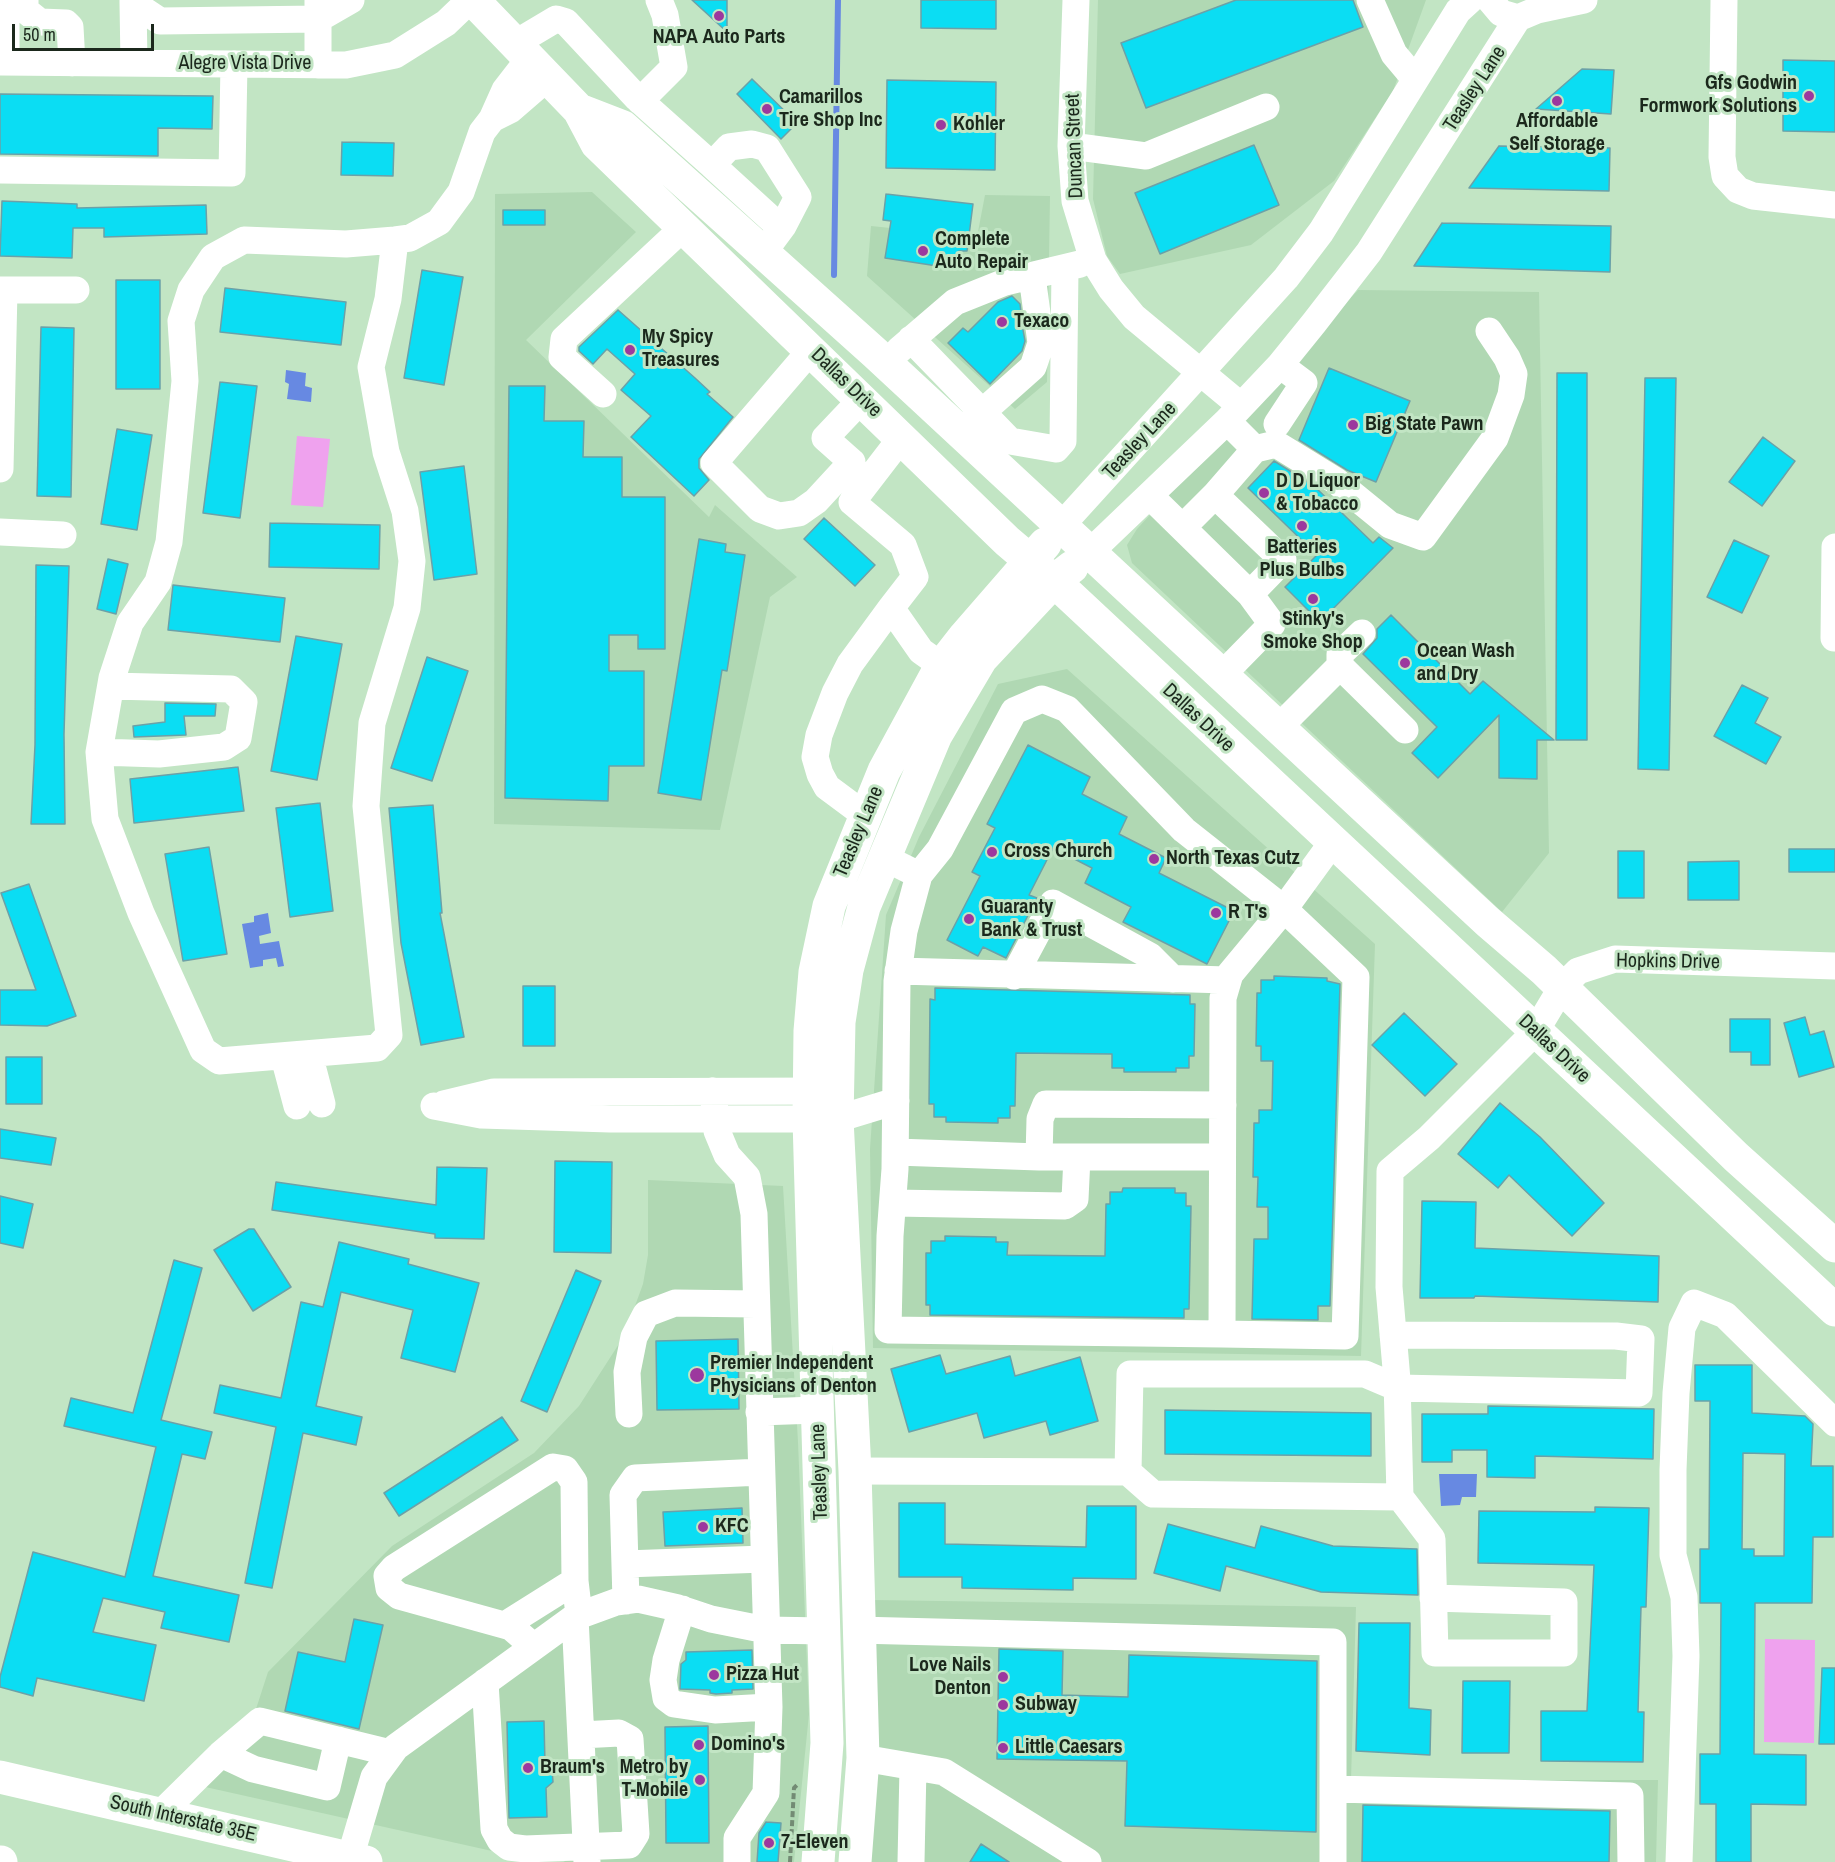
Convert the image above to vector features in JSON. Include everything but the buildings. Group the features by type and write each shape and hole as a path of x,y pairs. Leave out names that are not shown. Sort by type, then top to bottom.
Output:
{"main road":[{"name":"Dallas Drive","path":"472,0 579,110 597,144 1007,541 1043,571 1835,1310"},
{"name":"Dallas Drive","path":"579,110 624,127 762,238 885,362 971,422 1060,527 1223,674 1466,902 1562,987 1736,1157 1835,1246"},
{"path":"718,260 762,238"},
{"name":"Teasley Lane","path":"818,1862 826,1765 825,1632 817,1410 823,1105 847,970 864,907 936,735 981,659 1043,571 1060,527"},
{"name":"Teasley Lane","path":"855,1862 863,1758 857,1630 855,1471 823,1105 810,1031 815,972 826,917 884,771 942,666 965,636 1043,571 1089,553"},
{"path":"1332,843 1348,829 1360,832 1438,900 1466,902"},
{"path":"825,1632 857,1630"},
{"name":"South Interstate 35E","path":"0,1777 358,1860"}],"street":[{"path":"3,62 6,0"},
{"path":"25,0 25,10 40,22 66,22 70,27 72,63"},
{"path":"133,2 160,21 318,10 351,0"},
{"name":"Alegre Vista Drive","path":"3,62 346,65 395,55 446,22 472,0"},
{"path":"640,101 674,67 665,15 659,0"},
{"name":"Duncan Street","path":"1076,0 1071,146 1075,201 1093,260 1111,289 1134,317 1242,406"},
{"path":"1370,0 1394,54 1416,79"},
{"name":"Teasley Lane","path":"1060,527 1202,374 1286,278 1321,232 1458,11 1470,0"},
{"path":"1490,0 1501,13 1584,0"},
{"path":"1724,0 1722,157 1725,176 1737,190 1753,196 1835,205"},
{"path":"133,2 134,63"},
{"name":"Teasley Lane","path":"1089,553 1151,497 1280,365 1369,252 1533,9"},
{"path":"318,10 318,65"},
{"path":"395,240 388,298 371,368 378,419 405,511 412,561 406,608 372,723 366,806 389,1035 377,1048 219,1061 203,1050 141,913 105,819 99,752 111,686 130,623 158,582 169,542 184,381 181,321 191,290 213,257 244,240 346,244 395,240 410,238 439,222 461,192 482,132 492,118 502,96 530,60 556,19 566,22 640,101 712,165 762,238 798,197 767,148 752,144 729,147 712,165"},
{"path":"0,170 232,173 234,64"},
{"path":"1071,146 1146,156 1266,107"},
{"path":"603,394 562,357 564,339 684,227"},
{"path":"885,362 955,302 1005,282 1093,260"},
{"path":"911,339 971,422 1010,441 1056,449 1063,441 1065,268"},
{"path":"971,422 1033,368 1041,343 1032,276"},
{"path":"0,469 2,290 76,290"},
{"path":"1242,406 1270,439 1336,481 1390,525 1424,537 1495,438 1511,396 1514,374 1507,358 1489,331"},
{"path":"811,350 714,463 759,509 779,516 800,513 861,470 902,437"},
{"path":"1183,527 1270,439 1304,383 1280,365"},
{"path":"861,470 825,438 862,399"},
{"path":"1242,406 1270,439"},
{"path":"861,470 852,502 903,545 915,577 850,664 835,693 819,735 815,757 827,787 866,816"},
{"path":"1215,495 1282,557 1283,563 1250,594"},
{"path":"1151,497 1250,594 1272,624 1223,674"},
{"path":"0,532 63,535"},
{"path":"1834,638 1835,547"},
{"path":"891,608 921,651 942,666"},
{"path":"1280,727 1340,666 1340,654 1362,633"},
{"path":"1340,666 1405,730"},
{"path":"99,752 170,753 224,747 238,738 244,702 231,689 111,686"},
{"path":"1042,699 1067,709 1152,800 1184,830 1284,909 1356,977 1345,1336 888,1330 890,1236 896,1152 898,971 904,931 919,874 940,849 1014,711 1042,699"},
{"path":"1222,1334 1223,998 1230,974 1284,909 1332,843"},
{"path":"885,858 919,874"},
{"path":"1014,976 1053,903 1150,956 1173,979"},
{"name":"Hopkins Drive","path":"1400,1497 1398,1388 1389,1287 1390,1171 1429,1138 1535,1032 1562,987 1578,971 1615,959 1835,966"},
{"path":"898,971 1014,976 1228,980"},
{"path":"297,1055 309,1105"},
{"path":"823,1105 713,1091 494,1092 434,1107 481,1115 714,1119 823,1105 896,1101"},
{"path":"713,1091 714,1119 727,1155 747,1177 754,1214 769,1707 766,1793 737,1838 737,1862"},
{"path":"1039,1158 1040,1119 1046,1104 1223,1105"},
{"path":"896,1152 1039,1158 1222,1157"},
{"path":"894,1203 1065,1206 1075,1199 1077,1157"},
{"path":"629,1414 627,1372 634,1337 646,1314 659,1307 675,1303 756,1304"},
{"path":"1679,1862 1686,1656 1684,1597 1673,1555 1673,1470 1676,1393 1683,1328 1694,1303 1725,1315 1835,1423"},
{"path":"1128,1472 1130,1374 1365,1374 1398,1388 1639,1393 1641,1339 1616,1336 1393,1335"},
{"path":"759,1412 817,1410"},
{"path":"534,1647 519,1632 505,1626 399,1596 389,1588 387,1576 394,1568 553,1467 565,1469 574,1482 574,1581 586,1854"},
{"path":"855,1471 1128,1472 1153,1494 1400,1497 1432,1539 1433,1598 1435,1653 1564,1653 1564,1602 1433,1598"},
{"path":"626,1601 624,1495 635,1478 761,1472"},
{"path":"625,1564 764,1559"},
{"path":"505,1626 574,1581"},
{"path":"358,1860 375,1777 396,1747 577,1616 638,1599 682,1609 711,1619 766,1630 825,1632"},
{"path":"682,1609 666,1660 663,1680 666,1698 674,1704 715,1710 769,1707"},
{"path":"857,1630 1334,1642 1333,1862"},
{"path":"485,1682 494,1829 500,1840 509,1847 586,1854 629,1845 636,1834 630,1739 619,1733 581,1735"},
{"path":"160,1814 221,1754 260,1721 392,1753"},
{"path":"221,1754 253,1769 327,1787 338,1740"},
{"path":"863,1758 944,1772 1088,1862"},
{"path":"911,1862 913,1767"},
{"path":"1333,1789 1630,1796 1630,1862"}],"path":[{"path":"790,1862 794,1788 798,1784"}],"shaded area":[{"path":"1098,0 1426,0 1393,91 1334,181 1251,245 1120,274 1107,256 1093,199"},
{"path":"592,192 636,232 526,340 709,517 715,505 797,577 770,597 720,830 494,824 495,194"},
{"path":"985,195 1050,196 1047,382 1015,409 867,276 871,226 977,237"},
{"path":"1358,290 1539,292 1549,853 1502,912 1132,563 1127,545 1137,529"},
{"path":"297,436 330,439 323,507 291,505"},
{"path":"1067,669 1375,944 1361,1356 873,1348 870,1149 886,915 919,837 998,684"},
{"path":"648,1180 783,1186 798,1442 809,1714 794,1862 565,1862 559,1858 512,1859 492,1851 183,1782 256,1709 268,1672 392,1546 534,1453 579,1406 624,1336 643,1284 648,1255"},
{"path":"872,1600 1356,1607 1351,1780 1658,1780 1656,1862 869,1862"},
{"path":"1765,1639 1815,1640 1814,1743 1764,1742"}],"water":[{"path":"286,370 306,373 305,386 312,388 311,402 287,399 289,384 285,382"},
{"path":"268,913 271,933 259,936 260,944 279,941 284,966 278,967 276,958 263,960 263,966 250,968 242,924 254,922 254,916"},
{"path":"1439,1474 1477,1474 1476,1497 1462,1497 1460,1505 1441,1506"}],"waterway":[{"path":"834,275 838,0"}],"place":[{"name":"NAPA Auto Parts","path":"719,16"},
{"name":"Gfs Godwin Formwork Solutions","path":"1809,96"},
{"name":"Affordable Self Storage","path":"1557,101"},
{"name":"Camarillos Tire Shop Inc","path":"767,109"},
{"name":"Kohler","path":"941,125"},
{"name":"Complete Auto Repair","path":"923,251"},
{"name":"Texaco","path":"1002,322"},
{"name":"My Spicy Treasures","path":"630,350"},
{"name":"Big State Pawn","path":"1353,425"},
{"name":"D D Liquor & Tobacco","path":"1264,493"},
{"name":"Batteries Plus Bulbs","path":"1302,526"},
{"name":"Stinky's Smoke Shop","path":"1313,599"},
{"name":"Ocean Wash and Dry","path":"1405,663"},
{"name":"Cross Church","path":"992,852"},
{"name":"North Texas Cutz","path":"1154,859"},
{"name":"R T's","path":"1216,913"},
{"name":"Guaranty Bank & Trust","path":"969,919"},
{"name":"Premier Independent Physicians of Denton","path":"697,1375"},
{"name":"KFC","path":"703,1527"},
{"name":"Pizza Hut","path":"714,1675"},
{"name":"Love Nails Denton","path":"1003,1677"},
{"name":"Subway","path":"1003,1705"},
{"name":"Domino's","path":"699,1745"},
{"name":"Little Caesars","path":"1003,1748"},
{"name":"Braum's","path":"528,1768"},
{"name":"Metro by T-Mobile","path":"700,1780"},
{"name":"7-Eleven","path":"769,1843"}]}
